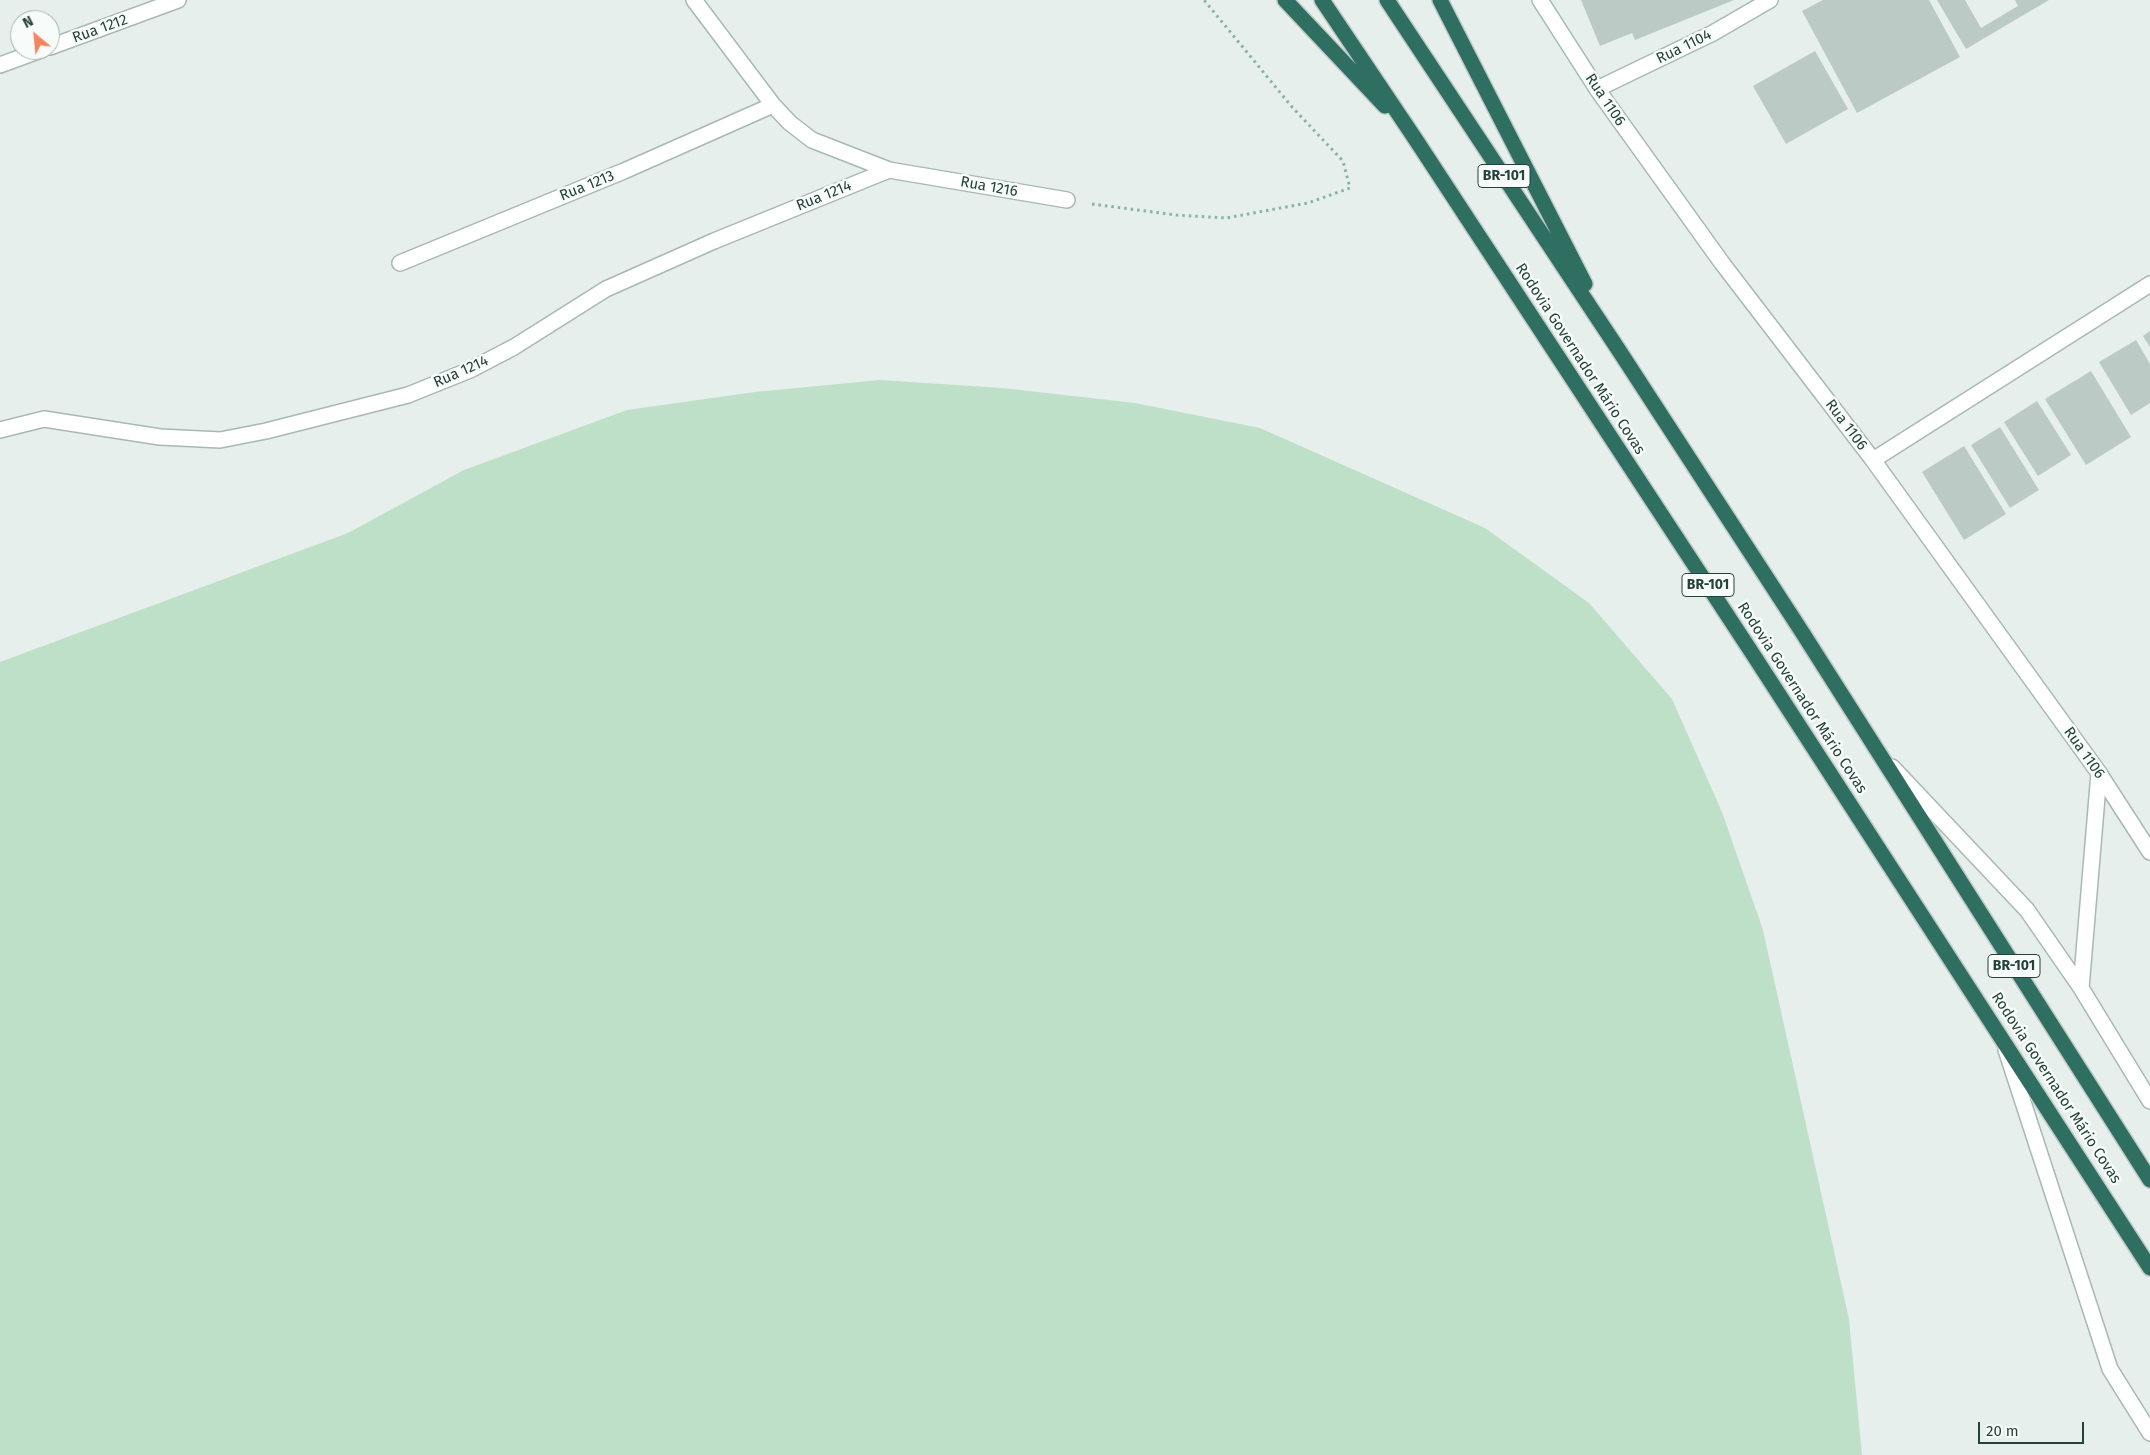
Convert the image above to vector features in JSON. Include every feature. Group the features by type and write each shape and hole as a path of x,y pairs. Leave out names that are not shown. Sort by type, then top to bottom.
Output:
{"highway":[{"path":"1285,0 1414,136"},
{"name":"Rodovia Governador Mário Covas","path":"1322,0 1414,136 2001,1034 2150,1268"},
{"name":"Rodovia Governador Mário Covas","path":"1387,0 1620,352 1878,752 2150,1180"},
{"path":"1440,0 1620,352"}],"street":[{"name":"Rua 1212","path":"60,43 178,0"},
{"name":"Rua 1216","path":"694,0 773,105 790,123 812,140 888,170 1067,200"},
{"name":"Rua 1106","path":"1540,0 1596,88 1722,263 1873,460 2099,773 2150,852"},
{"name":"Rua 1104","path":"1596,88 1713,33 1770,0"},
{"path":"0,65 14,60"},
{"name":"Rua 1213","path":"400,263 624,171 773,105"},
{"name":"Rua 1214","path":"0,430 44,419 160,437 220,440 266,432 408,395 470,370 514,347 606,289 714,241 888,170"},
{"path":"1873,460 2150,284"},
{"path":"1878,752 2027,910 2081,988 2150,1101"},
{"path":"2081,988 2099,773"},
{"path":"2001,1034 2110,1369 2150,1433"}],"path":[{"path":"1067,200 1176,215 1226,218 1308,203 1350,188 1343,161 1292,107 1204,0"}],"green space":[{"path":"880,380 1002,388 1135,403 1260,428 1485,528 1589,603 1672,699 1722,812 1763,930 1849,1319 1862,1455 0,1455 0,662 348,533 464,470 627,410 755,392"}],"building":[{"path":"1581,0 1734,0 1635,40 1632,33 1600,46"},
{"path":"1823,0 1929,0 1960,57 1857,113 1802,11"},
{"path":"1937,0 1965,0 1981,28 2018,6 2015,0 2049,0 1966,49"},
{"path":"1815,51 1848,109 1786,144 1753,86"},
{"path":"2150,331 2150,347 2143,336"},
{"path":"2136,340 2150,364 2150,403 2131,415 2099,362"},
{"path":"2091,371 2131,437 2086,465 2045,399"},
{"path":"2037,401 2071,455 2038,476 2004,422"},
{"path":"2000,427 2039,490 2010,508 1971,445"},
{"path":"1964,446 2006,514 1964,540 1922,472"}]}
